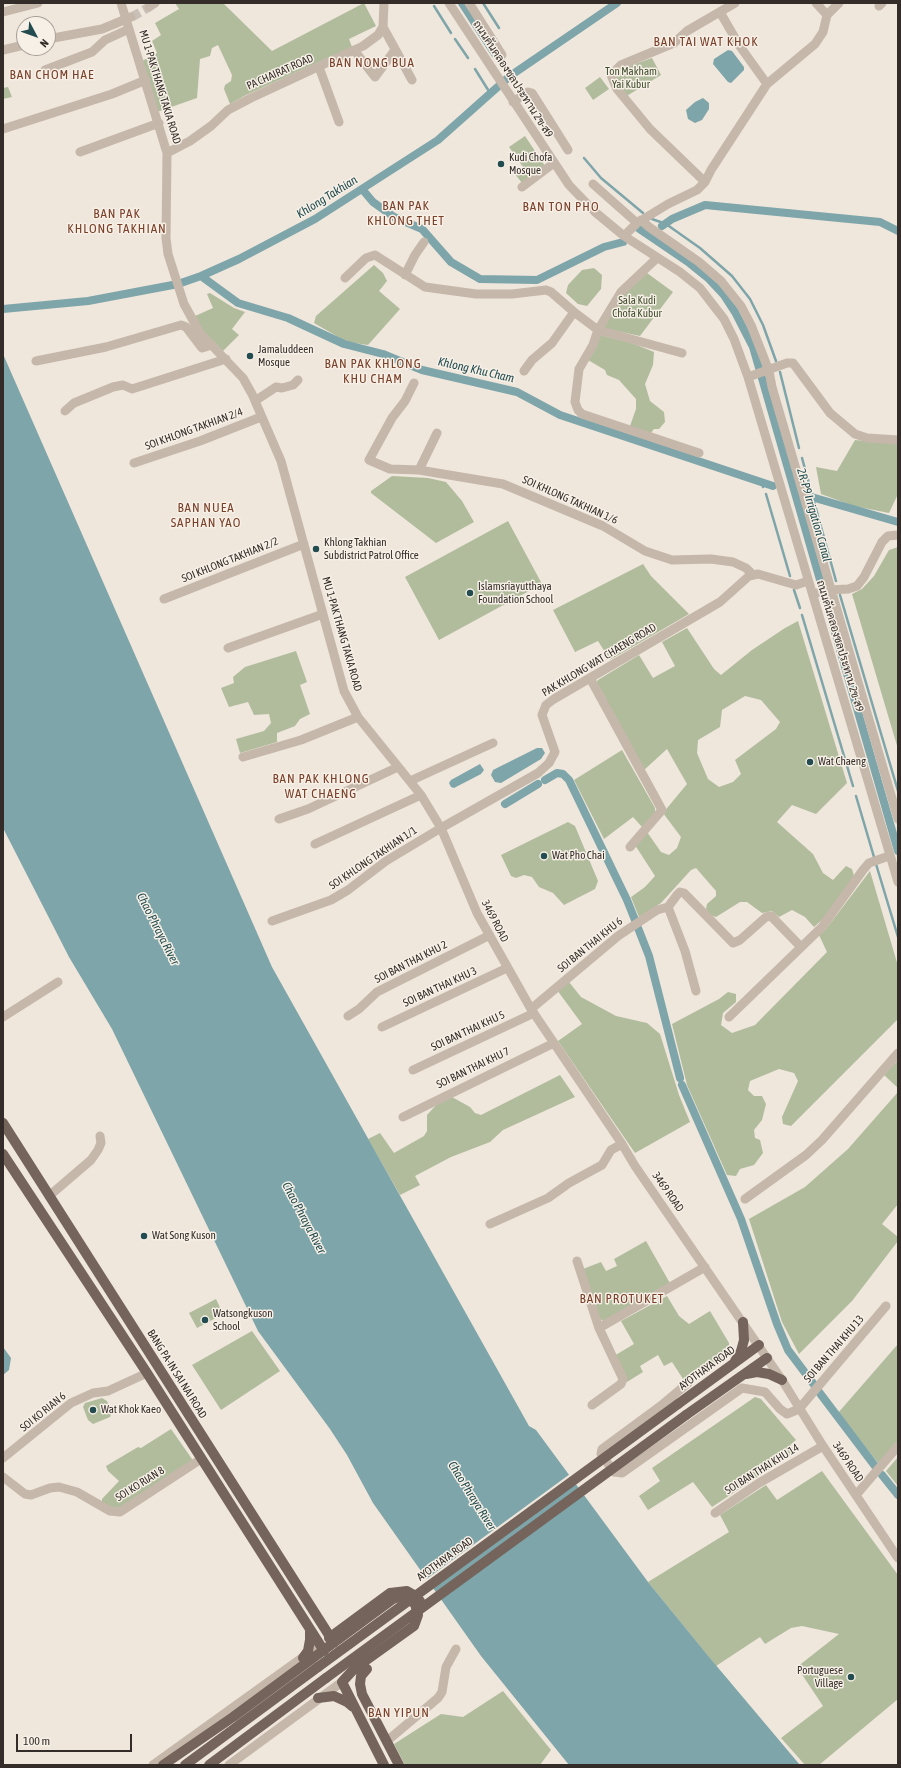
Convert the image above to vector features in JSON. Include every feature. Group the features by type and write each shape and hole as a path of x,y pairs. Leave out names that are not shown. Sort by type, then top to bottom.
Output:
{"main road":[{"name":"BANG PA-IN SAI NAI ROAD","path":"3,1123 332,1640"},
{"path":"3,1154 146,1372 322,1648"},
{"path":"734,1363 741,1351 744,1340 743,1322"},
{"name":"AYOTHAYA ROAD","path":"185,1765 759,1346"},
{"path":"209,1765 686,1415 767,1358"},
{"path":"743,1374 757,1372 769,1374 782,1380"},
{"path":"332,1640 343,1628 390,1592 407,1591 420,1600 425,1616 420,1631 367,1669 342,1682"},
{"path":"163,1765 332,1640 393,1599 399,1597 410,1600 417,1610 418,1615 414,1626 354,1669 342,1682"},
{"path":"319,1619 328,1626 343,1628"},
{"path":"303,1658 308,1651 310,1629"},
{"path":"367,1669 361,1676 360,1684 362,1694 399,1765"},
{"path":"342,1682 353,1707 384,1765"},
{"path":"318,1698 334,1696 353,1707"}],"street":[{"path":"3,12 38,3"},
{"name":"MU 1-PAK THANG TAKIA ROAD","path":"121,3 129,18 130,29 167,153 166,238 168,254 184,304 200,333 243,378 255,401 285,473 344,691 358,717 421,795 441,828"},
{"path":"384,3 383,27 412,80"},
{"name":"ถนนคันคลองชลประทาน 2ข-ส9","path":"449,3 554,163 581,198 595,212 624,236 680,272 700,288 713,304 734,339 751,376 808,581 815,594 898,882"},
{"path":"469,3 502,55"},
{"path":"705,182 650,130 617,90 611,75 615,69 621,66 674,44 687,31 735,3"},
{"path":"816,3 827,15"},
{"path":"624,236 639,221 697,190 705,182 711,170 767,84 815,44 823,32 827,15 839,3"},
{"path":"720,12 738,45 767,84"},
{"path":"56,38 102,29 129,18"},
{"name":"PA CHAIRAT ROAD","path":"167,153 190,141 228,110 354,50 378,35 383,27"},
{"path":"45,70 92,52 105,40 130,29"},
{"path":"3,50 16,46"},
{"path":"354,50 375,77 395,50"},
{"path":"319,67 339,122"},
{"path":"3,129 112,94 146,80"},
{"path":"511,99 530,92 568,150"},
{"path":"80,152 159,123"},
{"path":"522,187 554,163"},
{"path":"593,184 639,221 699,262 721,281 741,306 751,325 768,371 830,590 898,819"},
{"path":"405,275 414,255 424,242"},
{"path":"345,278 370,255 375,255 425,287 460,293 512,294 546,290 551,292 598,330 682,353"},
{"path":"657,258 620,292 598,330 593,345 578,369 575,402 578,410 582,414 699,453"},
{"path":"524,371 532,360 552,343 574,312"},
{"path":"36,361 106,347 181,325 186,327 202,348 212,345"},
{"path":"65,411 74,403 113,387 123,385 132,389 226,359"},
{"path":"751,376 788,363 793,363 830,413 855,434 866,438 898,440"},
{"path":"255,401 276,387 282,388 293,386 298,380"},
{"name":"SOI KHLONG TAKHIAN 1/6","path":"414,383 405,401 392,418 370,460 390,469 419,470 503,484 604,526 645,551 672,560 711,559 733,562 746,568 753,575"},
{"name":"SOI KHLONG TAKHIAN 2/4","path":"134,463 200,441 261,417"},
{"path":"419,470 437,432"},
{"path":"815,594 830,590 848,589 857,586 864,577 882,542 888,536 898,535"},
{"name":"SOI KHLONG TAKHIAN 2/2","path":"164,599 304,544"},
{"path":"753,575 758,574 796,585 808,581"},
{"name":"PAK KHLONG WAT CHAENG ROAD","path":"441,828 527,780 549,763 555,752 543,720 543,710 554,699 720,602 749,576 753,575"},
{"path":"228,648 323,614"},
{"path":"590,678 662,810 630,847"},
{"path":"243,757 301,740 358,717"},
{"path":"410,781 493,743"},
{"path":"279,819 308,809 398,767"},
{"path":"315,844 421,795"},
{"name":"SOI KHLONG TAKHIAN 1/1","path":"272,921 331,900 348,890 386,861 441,828"},
{"name":"3469 ROAD","path":"441,828 488,936 533,1011 622,1144 635,1166 782,1380 823,1446 898,1558"},
{"path":"729,1017 822,927 869,863 890,856"},
{"path":"696,991 685,951 668,907 680,892 684,893 733,943 740,940 766,917 771,916 801,948"},
{"name":"SOI BAN THAI KHU 6","path":"533,1011 618,936 657,910 668,907"},
{"name":"SOI BAN THAI KHU 2","path":"348,1016 359,1009 377,992 488,936"},
{"name":"SOI BAN THAI KHU 3","path":"382,1027 413,1014 507,968"},
{"path":"3,1017 58,982"},
{"name":"SOI BAN THAI KHU 5","path":"413,1070 533,1011"},
{"name":"SOI BAN THAI KHU 7","path":"403,1117 554,1043"},
{"path":"745,1199 806,1155 822,1140 898,1053"},
{"path":"49,1196 91,1160 101,1143 100,1136"},
{"path":"490,1224 548,1198 569,1183 602,1165 611,1150 622,1144"},
{"path":"577,1261 599,1328 623,1382 592,1405"},
{"path":"599,1328 705,1267"},
{"name":"SOI BAN THAI KHU 13","path":"799,1408 886,1306"},
{"name":"SOI KO RIAN 6","path":"3,1458 71,1402 93,1393 108,1391 146,1372"},
{"path":"688,1383 663,1404 602,1449 601,1454 614,1472 622,1473 742,1388 765,1392 780,1409 787,1414 799,1408"},
{"name":"SOI BAN THAI KHU 14","path":"715,1513 759,1483 823,1446"},
{"path":"856,1495 898,1446"},
{"name":"SOI KO RIAN 8","path":"3,1477 25,1494 31,1495 50,1488 59,1487 77,1492 110,1511 120,1512 201,1459"},
{"path":"153,1765 303,1658 322,1648"},
{"path":"387,1741 438,1698 442,1692 446,1667 456,1649"},
{"path":"230,1765 318,1698 342,1682"}],"green space":[{"path":"175,3 223,3 272,51 364,3 376,26 349,39 352,47 246,95 230,104 224,89 225,85 231,81 232,75 218,45 212,48 210,56 200,59 197,98 157,112 142,61 157,53 152,41 161,35 155,23 179,9"},
{"name":"Ton Makham Yai Kubur","path":"652,58 661,75 625,97 615,77 621,69"},
{"path":"600,77 609,89 593,100 585,88"},
{"path":"8,87 12,97 3,99 3,88"},
{"path":"525,136 545,166 522,183 515,174 523,167 509,147"},
{"path":"374,265 383,273 387,281 379,291 400,309 368,345 347,342 314,323 316,316"},
{"path":"594,268 602,275 601,289 587,306 578,304 566,293 568,285 582,270"},
{"name":"Sala Kudi Chofa Kubur","path":"647,273 673,292 640,336 603,328 622,296"},
{"path":"210,293 234,308 245,312 232,329 239,335 223,351 203,331 195,316 213,308 207,294"},
{"path":"600,335 632,343 654,352 653,365 645,384 650,401 664,412 665,422 659,429 654,429 650,434 630,426 636,409 636,399 619,380 607,375 605,370 588,360"},
{"path":"855,440 898,444 898,494 889,513 854,506 821,494 816,467 837,471"},
{"path":"392,476 428,478 446,482 462,501 474,522 436,543 371,493 371,491"},
{"path":"508,521 542,584 439,640 405,577"},
{"path":"898,547 898,749 852,594 862,589 874,576 889,550"},
{"path":"643,564 651,576 689,614 610,660 598,641 575,652 553,610"},
{"path":"798,621 847,783 816,814 792,805 777,822 813,854 823,873 833,880 846,866 852,869 854,876 824,918 814,927 805,917 792,910 779,917 772,911 762,913 747,902 740,902 716,917 710,915 706,909 707,904 716,896 716,891 696,868 691,870 661,903 639,917 631,897 645,887 655,876 635,845 647,832 661,852 669,855 677,848 681,837 663,813 687,784 667,749 643,771 596,684 598,680 639,655 653,678 675,666 662,642 687,628 714,669 721,675 752,650","holes":["745,696 761,700 780,722 776,729 735,760 741,774 733,782 719,787 708,779 697,753 698,740 720,727 722,710"]},
{"path":"296,651 307,682 300,685 310,714 300,719 295,726 277,733 277,742 240,753 236,739 264,731 271,723 269,714 254,715 248,702 229,707 221,688 234,683 233,677 245,667"},
{"path":"622,750 655,808 655,813 642,827 633,817 604,839 574,780"},
{"path":"568,822 575,826 598,881 595,889 564,905 553,893 539,887 532,877 524,875 516,878 511,876 501,855"},
{"path":"870,871 898,966 898,1019 791,1126 783,1124 782,1117 798,1081 794,1073 779,1069 750,1081 748,1090 754,1096 762,1096 766,1104 762,1120 754,1130 755,1138 760,1140 763,1153 754,1165 740,1169 736,1176 727,1175 687,1085 672,1024 719,999 728,992 736,994 736,1002 723,1013 721,1025 732,1033 755,1025 827,952 819,935 826,929"},
{"path":"569,982 581,997 616,1016 647,1023 660,1034 679,1095 690,1122 635,1153 558,1041 582,1024 557,990"},
{"path":"898,1060 898,1088 884,1075"},
{"path":"560,1075 575,1097 503,1130 490,1142 451,1157 415,1176 420,1185 400,1195 368,1139 380,1133 394,1153 424,1136 427,1131 427,1115 437,1104 452,1097 470,1107 475,1113 481,1115"},
{"path":"898,1092 898,1204 882,1224 898,1237 898,1241 852,1301 799,1354 782,1322 749,1219 805,1187 848,1149"},
{"path":"646,1241 671,1285 603,1321 598,1317 583,1269 601,1262 606,1271 617,1266 614,1259"},
{"path":"667,1296 679,1316 689,1324 710,1311 729,1343 729,1352 722,1361 692,1383 685,1382 672,1362 664,1366 658,1355 640,1366 643,1372 627,1382 614,1356 634,1344 621,1321"},
{"path":"216,1299 223,1314 197,1328 189,1313"},
{"path":"252,1331 280,1371 221,1410 192,1365"},
{"path":"898,1344 898,1441 879,1464 838,1413"},
{"path":"755,1397 761,1399 796,1440 790,1445 795,1452 712,1507 693,1482 648,1510 639,1496 660,1481 652,1468"},
{"path":"102,1398 107,1401 112,1412 110,1417 93,1424 88,1420 83,1407 85,1403"},
{"path":"171,1429 192,1459 191,1463 127,1506 111,1509 102,1503 102,1499 119,1481 108,1471 106,1466 138,1447 141,1448"},
{"path":"898,1457 898,1486 886,1471"},
{"path":"822,1471 898,1575 898,1699 819,1765 805,1765 781,1738 823,1706 797,1667 839,1634 802,1626 791,1628 765,1644 760,1637 716,1666 648,1582 729,1532 720,1515 766,1485 777,1500"},
{"path":"503,1691 551,1750 540,1765 405,1765 394,1744 441,1714 463,1717"}],"water":[{"path":"728,50 732,51 744,67 744,70 731,83 728,82 713,64 714,59"},
{"path":"703,98 709,103 709,109 702,120 695,123 688,119 686,110 695,102"},
{"name":"Chao Phraya River","path":"3,354 272,967 529,1426 536,1430 648,1582 800,1765 569,1765 481,1656 373,1503 347,1455 330,1429 258,1331 112,1029 69,957 3,828"},
{"path":"537,748 542,748 545,753 541,759 501,783 495,782 491,775 493,770"},
{"path":"480,764 484,770 481,774 454,788 451,787 449,783 451,780"},
{"path":"3,1347 11,1358 9,1370 3,1375"}],"pier":[{"path":"570,1474 577,1483 431,1590 425,1580"}],"waterway":[{"name":"2R-P9 Irrigation Canal","path":"462,3 495,54"},
{"path":"483,3 499,28"},
{"name":"Khlong Takhian","path":"3,309 88,301 178,284 201,276 239,259 315,219 438,140 510,76 617,3"},
{"path":"434,6 451,33"},
{"path":"455,39 468,58"},
{"path":"475,69 490,93"},
{"path":"584,158 601,178 643,213"},
{"path":"362,189 373,202 394,217 422,229 451,262 480,279 537,280 604,247 623,242"},
{"path":"662,226 672,219 705,205 880,222 898,231"},
{"path":"652,219 666,224 700,248 732,276 750,299 763,325 776,361"},
{"name":"2R-P9 Irrigation Canal","path":"638,228 688,262 709,279 724,295 735,312 753,347 898,851"},
{"name":"Khlong Khu Cham","path":"201,276 238,303 288,318 344,344 383,354 422,370 517,392 560,415 773,486"},
{"path":"780,372 799,448"},
{"path":"802,458 836,581"},
{"name":"Khlong Khu Cham","path":"762,482 763,487"},
{"path":"766,494 790,576"},
{"name":"Khlong Khu Cham","path":"808,496 898,522"},
{"path":"794,590 800,608"},
{"path":"840,595 898,791"},
{"path":"802,615 853,786"},
{"path":"545,780 557,773 563,774 569,780 627,900 635,920"},
{"path":"505,804 538,784"},
{"path":"856,796 874,857"},
{"path":"876,864 898,937"},
{"path":"638,928 649,956 680,1078"},
{"path":"682,1085 741,1219 777,1324 788,1350 815,1386"},
{"path":"819,1392 875,1466"},
{"path":"882,1475 898,1495"}],"tunnel":[{"path":"132,17 149,7"}],"place":[{"name":"Kudi Chofa Mosque","path":"501,164"},
{"name":"Jamaluddeen Mosque","path":"250,356"},
{"name":"Khlong Takhian Subdistrict Patrol Office","path":"316,549"},
{"name":"Islamsriayutthaya Foundation School","path":"470,593"},
{"name":"Wat Chaeng","path":"810,762"},
{"name":"Wat Pho Chai","path":"544,856"},
{"name":"Wat Song Kuson","path":"144,1236"},
{"name":"Watsongkuson School","path":"205,1320"},
{"name":"Wat Khok Kaeo","path":"93,1410"},
{"name":"Portuguese Village","path":"851,1677"}],"district":[{"name":"BAN TAI WAT KHOK","path":"706,42"},
{"name":"BAN NONG BUA","path":"372,63"},
{"name":"BAN CHOM HAE","path":"52,75"},
{"name":"BAN TON PHO","path":"561,207"},
{"name":"BAN PAK KHLONG THET","path":"406,214"},
{"name":"BAN PAK KHLONG TAKHIAN","path":"117,222"},
{"name":"BAN PAK KHLONG KHU CHAM","path":"373,372"},
{"name":"BAN NUEA SAPHAN YAO","path":"206,516"},
{"name":"BAN PAK KHLONG WAT CHAENG","path":"321,786"},
{"name":"BAN PROTUKET","path":"622,1299"},
{"name":"BAN YIPUN","path":"399,1713"}]}
